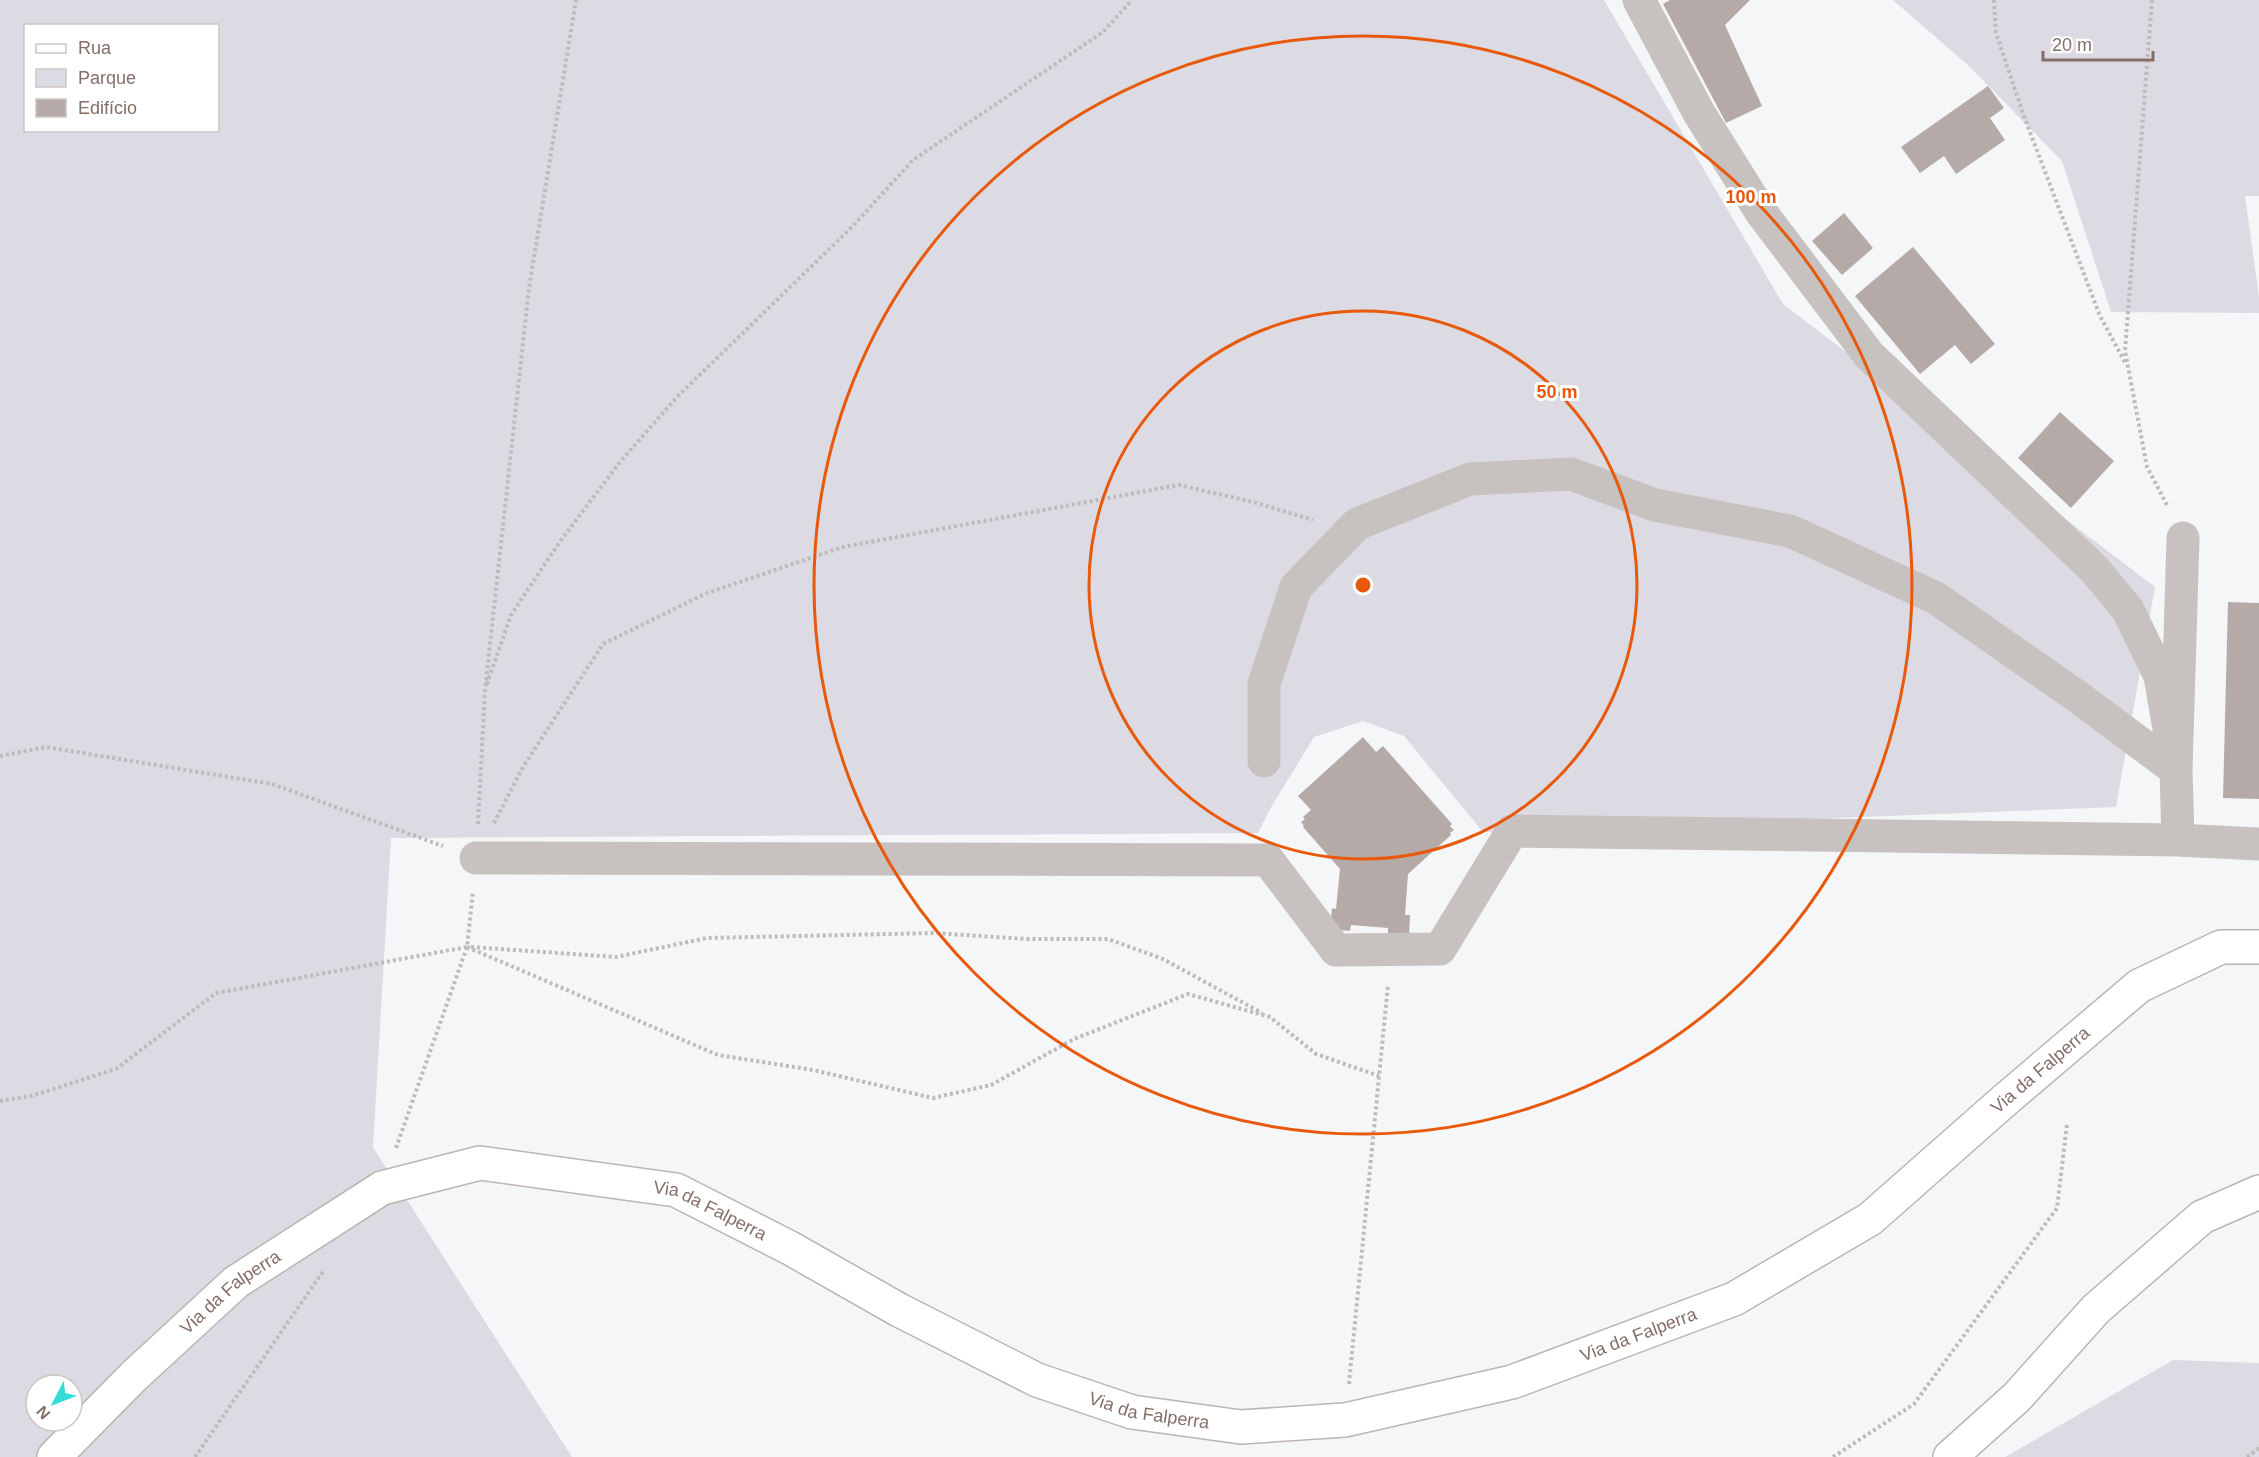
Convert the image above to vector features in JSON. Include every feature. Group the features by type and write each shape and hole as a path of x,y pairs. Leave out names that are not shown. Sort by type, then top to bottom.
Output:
{"main road":[{"name":"Via da Falperra","path":"54,1457 134,1376 236,1282 382,1188 480,1163 675,1190 790,1248 898,1310 1037,1380 1132,1412 1241,1427 1345,1420 1512,1382 1734,1299 1870,1219 2139,986 2221,948 2259,947"},
{"path":"1950,1457 2017,1397 2096,1309 2202,1217 2259,1192"}],"street":[{"path":"1639,0 1699,112 1761,212 1869,355 2095,570 2128,610 2160,676 2176,770"},
{"path":"1264,761 1264,684 1296,587 1358,524 1470,479 1571,474 1654,505 1790,531 1936,598 2078,697 2176,770"},
{"path":"2178,840 2176,770 2183,538"},
{"path":"476,858 1268,860 1336,950 1391,950 1440,949 1512,831 2178,840 2259,844"}],"path":[{"path":"467,947 476,858 485,690 529,288 576,0"},
{"path":"485,690 511,615 561,540 607,480 677,397 852,228 913,160 1103,32 1132,0"},
{"path":"1994,0 1996,33 2025,118 2100,316 2128,368"},
{"path":"2152,0 2125,351 2147,467 2183,538"},
{"path":"476,858 523,767 603,644 707,593 843,547 1179,485 1253,502 1351,531"},
{"path":"0,756 46,747 272,784 476,858"},
{"path":"0,1101 31,1096 116,1069 216,993 467,947 616,957 707,938 935,933 1027,939 1108,939 1163,959 1270,1017 1316,1054 1379,1076"},
{"path":"467,947 718,1055 813,1070 933,1098 991,1084 1074,1039 1188,994 1270,1017"},
{"path":"1345,1420 1391,950"},
{"path":"1833,1457 1914,1404 2057,1208 2067,1124"},
{"path":"2247,1457 2259,1448"}],"green space":[{"path":"0,0 1604,0 1783,304 2155,587 2116,807 1483,832 1404,736 1363,721 1314,737 1258,833 391,838 373,1147 572,1457 0,1457"},
{"path":"1893,0 2259,0 2259,196 2245,196 2259,297 2259,313 2111,312 2062,161 1970,67"},
{"path":"2173,1360 2259,1363 2259,1457 2005,1457"}],"building":[{"path":"1670,0 1750,0 1725,25 1762,106 1726,123 1663,4"},
{"path":"1988,86 2004,108 1990,118 2005,140 1956,174 1944,156 1920,173 1901,147"},
{"path":"1844,213 1873,248 1842,275 1812,241"},
{"path":"1913,247 1995,344 1971,364 1955,345 1920,374 1855,296"},
{"path":"2060,412 2114,461 2071,508 2018,458"},
{"path":"2228,602 2259,603 2259,799 2223,798"},
{"path":"1363,737 1376,752 1383,746 1452,824 1450,826 1454,830 1408,874 1405,915 1410,915 1409,936 1388,934 1388,928 1351,925 1350,931 1330,929 1332,908 1336,909 1340,869 1301,822 1311,810 1298,796"}]}
